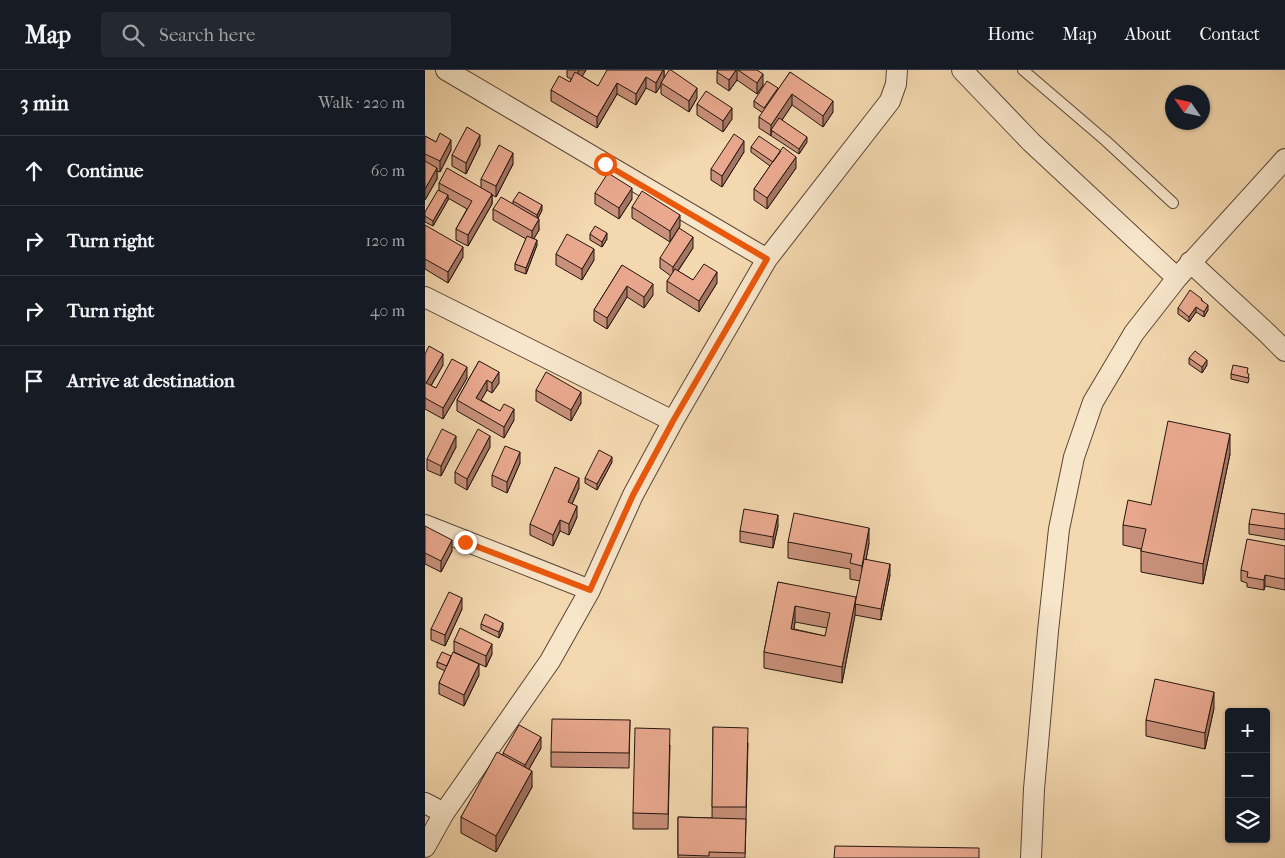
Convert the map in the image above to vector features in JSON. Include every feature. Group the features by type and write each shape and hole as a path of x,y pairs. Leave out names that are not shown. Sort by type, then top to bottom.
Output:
{"street":[{"path":"446,70 767,259"},
{"path":"425,847 445,813 550,661 590,590 633,495 673,421 767,259 890,101 896,84 897,70"},
{"path":"962,70 1031,142 1177,278"},
{"path":"1031,858 1034,788 1059,529 1074,457 1093,402 1134,333 1177,278 1285,159"},
{"path":"1190,262 1285,352"},
{"path":"425,297 673,421"},
{"path":"425,525 590,590"},
{"path":"425,803 445,813"}],"lane":[{"path":"1023,70 1106,141 1173,203"}],"building":[{"path":"607,70 663,70 656,83 646,77 636,94 617,83 597,117 551,90 559,76 570,82 575,72 598,86"},
{"path":"669,70 697,88 689,101 661,83"},
{"path":"718,70 736,70 729,80 717,72"},
{"path":"738,70 757,70 763,74 757,83"},
{"path":"790,72 833,101 823,116 792,94 771,125 759,117"},
{"path":"767,81 778,88 764,108 754,101"},
{"path":"706,91 732,108 723,121 697,104"},
{"path":"779,118 807,137 799,149 771,130"},
{"path":"467,127 480,135 466,163 452,155"},
{"path":"440,133 451,140 440,161 425,154 425,136 436,142"},
{"path":"734,134 744,141 722,176 711,169"},
{"path":"759,136 781,151 773,162 751,147"},
{"path":"499,145 513,153 496,186 481,179"},
{"path":"783,147 796,157 767,198 754,189"},
{"path":"425,161 437,168 425,189"},
{"path":"447,168 492,194 468,235 456,229 472,201 439,183"},
{"path":"608,173 632,188 619,208 595,193"},
{"path":"438,190 448,195 433,221 425,216 425,212"},
{"path":"642,191 680,215 670,231 632,207"},
{"path":"519,192 542,205 537,215 513,201"},
{"path":"501,197 539,219 532,231 493,209"},
{"path":"425,225 463,247 448,272 425,259"},
{"path":"595,226 607,233 602,242 590,234"},
{"path":"679,228 693,237 673,267 660,258"},
{"path":"567,234 594,249 582,269 556,254"},
{"path":"527,236 537,240 526,268 515,264"},
{"path":"704,264 717,272 699,301 667,281 675,269 693,280"},
{"path":"622,265 653,284 644,297 627,286 607,318 594,310"},
{"path":"1190,290 1208,305 1204,312 1196,307 1189,317 1178,308"},
{"path":"429,346 443,354 426,383 436,388 452,359 467,367 443,408 425,398 425,354"},
{"path":"1195,351 1207,360 1202,367 1189,358"},
{"path":"479,361 499,372 492,383 487,380 476,398 500,411 504,404 514,409 504,427 457,400"},
{"path":"1233,365 1248,368 1248,378 1231,374"},
{"path":"546,372 581,392 571,410 536,390"},
{"path":"1168,421 1230,434 1203,564 1141,551 1146,529 1123,525 1128,500 1151,505"},
{"path":"442,429 456,436 441,466 427,459"},
{"path":"478,429 490,436 467,479 455,472"},
{"path":"505,446 520,452 507,482 492,475"},
{"path":"599,450 612,457 597,484 585,478"},
{"path":"555,467 579,478 568,502 577,506 569,524 560,520 553,535 530,524"},
{"path":"744,509 778,515 773,537 740,531"},
{"path":"1252,509 1285,514 1285,529 1249,524"},
{"path":"794,513 869,528 862,566 850,563 852,554 788,542"},
{"path":"425,526 452,540 441,561 425,553"},
{"path":"1247,539 1285,546 1285,579 1265,575 1264,580 1247,577 1248,572 1241,570"},
{"path":"864,559 890,564 881,609 855,604"},
{"path":"778,582 856,597 842,667 764,652","holes":["795,606 830,613 825,636 791,629"]},
{"path":"449,592 462,598 445,635 431,629"},
{"path":"485,614 503,623 499,632 481,624"},
{"path":"460,628 492,644 486,656 454,641"},
{"path":"442,652 451,656 447,666 437,662"},
{"path":"453,652 479,664 464,695 439,683"},
{"path":"1155,679 1214,692 1205,733 1146,720"},
{"path":"552,719 630,720 629,753 551,752"},
{"path":"519,725 541,737 525,765 503,753"},
{"path":"713,727 748,728 746,807 712,807"},
{"path":"635,728 670,729 668,814 633,813"},
{"path":"497,752 532,771 496,836 461,817"},
{"path":"678,817 746,819 745,853 709,852 709,856 678,855"},
{"path":"835,846 979,848 979,858 834,858"}],"route":[{"path":"465,542 590,590 633,495 673,421 767,259 605,164"}]}
